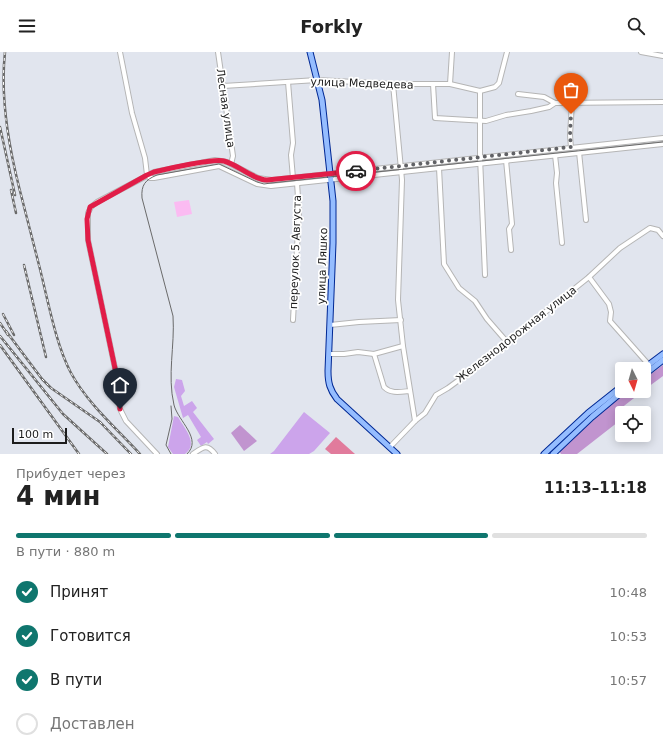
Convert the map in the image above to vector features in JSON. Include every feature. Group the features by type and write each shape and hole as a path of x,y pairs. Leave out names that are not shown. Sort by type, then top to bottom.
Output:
{"main road":[{"name":"улица Ляшко","path":"310,52 322,100 333,223 328,378 330,389 337,399 397,454"},
{"path":"651,363 663,354"},
{"path":"651,369 663,360"},
{"path":"544,454 588,413 615,392"},
{"path":"553,454 615,398"}],"street":[{"path":"120,52 132,113 146,158 147,175"},
{"name":"Лесная улица","path":"218,52 233,156 231,164"},
{"path":"450,84 452,52"},
{"path":"485,275 480,163 480,91 495,87 499,83 507,52"},
{"path":"641,52 663,56"},
{"name":"улица Медведева","path":"223,86 317,80 393,84 450,84 480,91"},
{"path":"288,82 293,178"},
{"path":"393,84 402,166 398,300 403,346 415,421"},
{"path":"433,84 435,118 490,121 506,115 549,107 555,103"},
{"path":"518,94 544,97 555,103 663,102"},
{"path":"572,103 570,135 572,153"},
{"path":"147,175 150,178 154,178 219,166 260,185 267,186 297,183 402,166 663,138"},
{"path":"157,454 126,421 120,409 116,373 88,240 87,219 90,207 147,175 161,170 215,160 223,160 263,180 402,172 663,144"},
{"path":"579,152 586,220"},
{"path":"555,155 557,173 556,183 562,243"},
{"path":"506,160 512,224 509,229 511,250"},
{"path":"439,168 444,264 459,288 475,301 487,319 506,342"},
{"name":"переулок 5 Августа","path":"293,320 299,211 297,183"},
{"name":"Железнодорожная улица","path":"390,447 415,421 425,413 436,395 466,375 589,277 620,248 650,228 658,230 663,236"},
{"path":"589,277 609,304 611,312 610,320 645,362"},
{"path":"330,325 401,320"},
{"path":"329,354 358,352 374,354 403,346"},
{"path":"374,354 386,389 395,392 410,390"},
{"path":"193,454 201,448 209,448 215,454"}],"shaded area":[{"path":"189,200 192,214 177,217 174,202"},
{"path":"663,365 663,376 651,385 651,374"},
{"path":"176,379 182,380 185,391 181,396 184,406 192,401 197,408 193,412 214,439 208,444 207,442 201,446 197,440 201,437 188,415 183,418 174,387"},
{"path":"619,398 634,398 624,406 615,406 615,424 577,454 561,454 559,451"},
{"path":"304,412 330,433 314,451 309,454 270,454 274,451"},
{"path":"174,416 178,417 187,431 191,441 191,446 185,454 173,454 168,447"},
{"path":"240,425 257,441 244,451 231,433"},
{"path":"336,437 355,454 331,454 325,449"}],"tram line":[{"path":"187,454 191,448 191,436 176,411 172,394 171,372 173,316 142,198 143,186 149,179 157,175 219,164 264,184 663,142"},
{"path":"171,406 172,419 166,445 171,454"}],"railway":[{"path":"5,52 4,103 11,154 61,349 71,373 86,395 140,454"},
{"path":"0,127 15,195"},
{"path":"11,190 16,213"},
{"path":"24,265 46,357"},
{"path":"3,314 14,335"},
{"path":"0,323 8,335"},
{"path":"6,331 42,379 51,388 100,422 131,454"},
{"path":"0,336 63,414 107,454"},
{"path":"0,345 79,454"}],"way so far":[{"path":"356,171 571,147 571,114"}],"route":[{"path":"120,409 117,378 88,240 87,219 90,207 154,172 215,160 223,160 263,180 356,171"}]}
